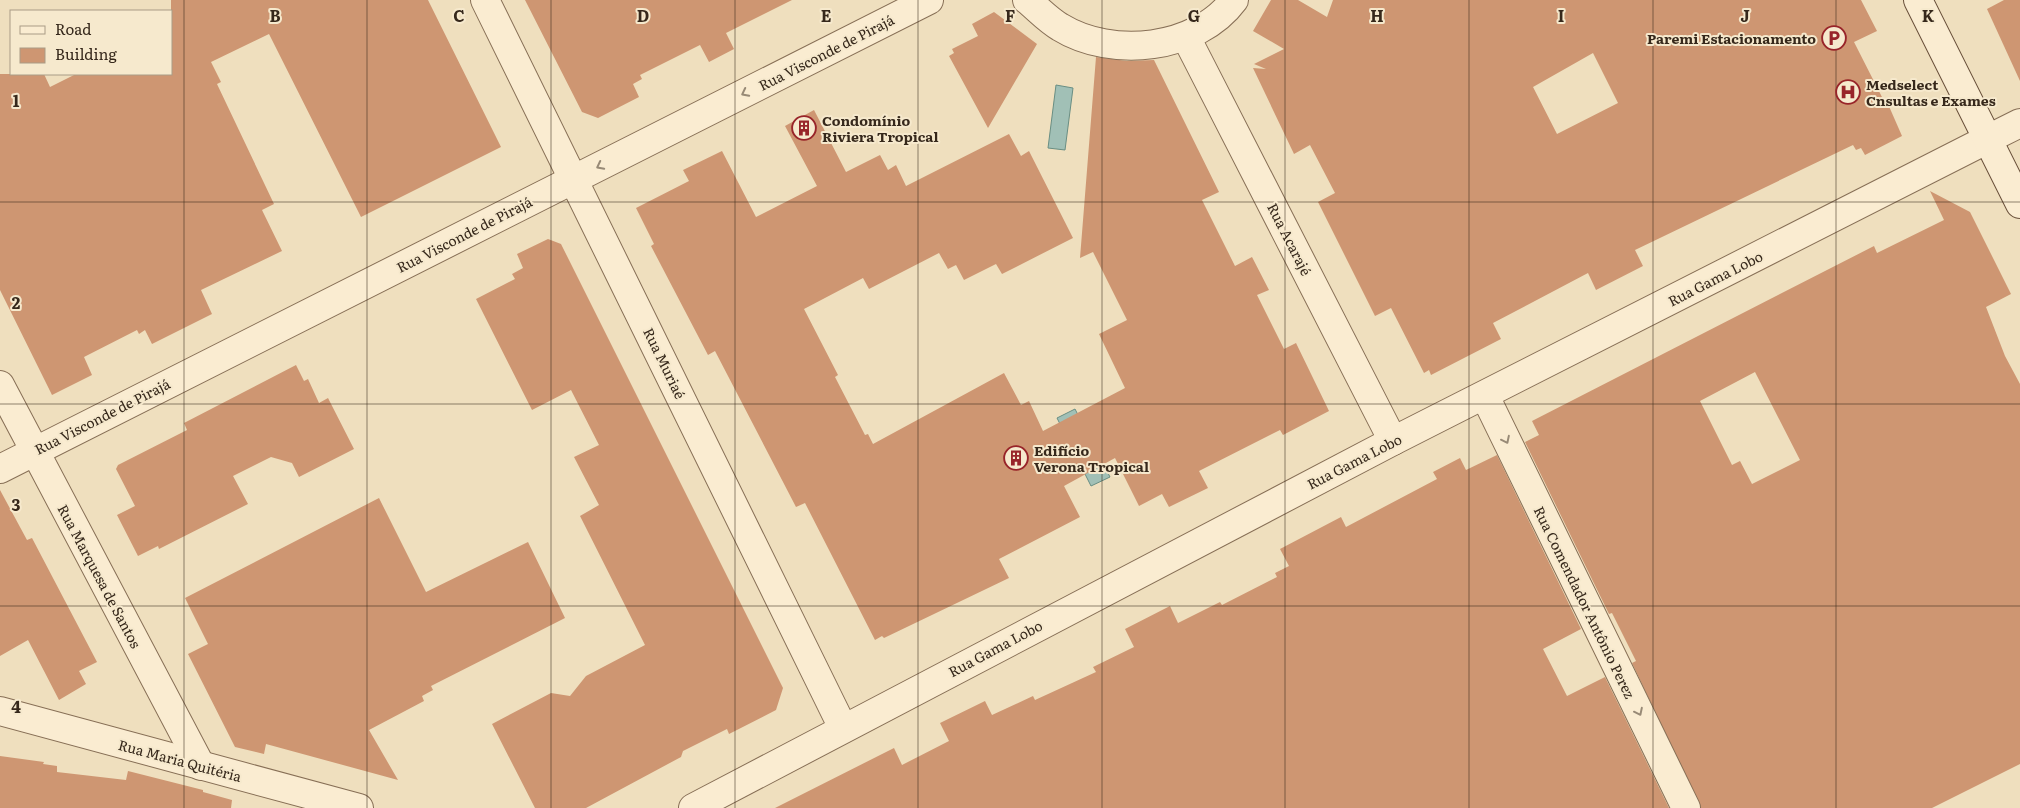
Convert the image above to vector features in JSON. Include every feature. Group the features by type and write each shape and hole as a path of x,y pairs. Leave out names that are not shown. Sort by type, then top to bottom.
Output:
{"street":[{"name":"Rua Muriaé","path":"485,0 575,179 843,728"},
{"name":"Rua Visconde de Pirajá","path":"0,469 33,450 929,0"},
{"path":"1028,0 1060,27 1100,44 1144,47 1186,37 1226,10 1234,0"},
{"path":"1918,0 2020,204"},
{"name":"Rua Acarajé","path":"1186,37 1393,441"},
{"name":"Rua Gama Lobo","path":"693,808 1393,441 2020,123"},
{"name":"Rua Marquesa de Santos","path":"0,385 201,766"},
{"name":"Rua Comendador Antônio Perez","path":"1485,396 1686,808"},
{"name":"Rua Maria Quitéria","path":"0,711 360,808"}],"water":[{"path":"1056,85 1073,88 1065,150 1048,148"},
{"path":"1075,409 1110,477 1091,486 1057,418"}],"building":[{"path":"171,0 428,0 501,147 361,217 269,34 211,62 221,82 217,84 274,204 262,210 282,251 201,290 212,314 152,344 145,330 139,334 137,330 84,357 92,375 52,395 0,290 0,74 44,75 50,87 74,75 172,75"},
{"path":"525,0 792,0 726,33 734,49 709,62 700,45 640,75 642,79 633,84 639,97 598,118 582,112"},
{"path":"1271,0 1298,0 1327,17 1333,0 1861,0 1877,31 1854,42 1886,105 1888,104 1902,136 1865,155 1861,148 1856,150 1853,145 1635,250 1643,266 1596,290 1588,273 1493,323 1501,339 1431,375 1429,370 1424,373 1391,308 1375,316 1318,202 1335,193 1310,145 1294,154 1253,68 1266,69 1254,64 1284,49 1253,31","holes":["1593,53 1618,103 1557,134 1533,87"]},
{"path":"2004,0 2020,0 2020,81 1987,9"},
{"path":"994,12 1037,44 988,128 949,56 954,53 952,49 978,36 972,24"},
{"path":"1096,57 1127,61 1154,60 1219,192 1202,200 1235,266 1252,257 1269,290 1257,295 1284,349 1296,343 1329,411 1283,435 1280,430 1199,471 1208,488 1169,507 1162,494 1139,506 1115,458 1064,486 1080,517 999,559 1009,578 884,638 882,636 875,640 805,503 796,507 715,351 708,355 651,246 654,244 636,208 689,181 683,170 722,151 756,217 817,186 785,126 814,110 846,172 880,155 888,170 896,165 906,186 1009,134 1021,156 1029,151 1073,238 1002,274 996,264 964,280 956,265 948,269 939,253 869,289 863,278 804,309 838,375 835,377 865,435 868,434 873,444 1004,373 1021,405 1029,401 1043,431 1125,388 1099,334 1127,320 1093,252 1080,258"},
{"path":"1930,191 1970,212 2011,294 1986,307 2005,356 2020,384 2020,764 1932,808 1701,808 1632,663 1636,661 1612,613 1609,614 1525,442 1539,435 1532,421 1874,246 1877,253 1944,220","holes":["1755,372 1800,460 1752,484 1740,461 1732,465 1700,401"]},
{"path":"548,239 561,244 783,688 776,710 729,734 727,729 683,751 681,757 586,808 535,808 492,724 551,693 570,696 586,676 645,645 580,516 599,505 574,457 599,445 571,390 532,410 476,299 515,279 512,274 523,268 517,254"},
{"path":"296,365 304,381 308,379 319,403 328,398 354,449 299,477 292,463 271,457 233,476 248,504 159,549 158,546 138,556 117,515 135,506 116,469 118,465 187,430 184,423"},
{"path":"1497,455 1581,629 1543,649 1567,696 1605,677 1669,808 775,808 894,748 902,765 949,741 940,723 985,701 992,715 1033,696 1035,700 1096,672 1093,667 1134,647 1125,629 1170,606 1178,623 1220,602 1222,605 1277,577 1275,573 1289,566 1280,549 1341,517 1346,527 1437,479 1433,472 1460,458 1466,470"},
{"path":"0,490 27,540 32,538 97,662 79,671 86,684 59,700 28,640 0,656"},
{"path":"379,498 426,592 528,542 565,618 431,686 433,690 422,696 424,701 369,730 398,780 266,744 264,754 235,747 188,654 208,644 185,598"},
{"path":"0,756 44,762 43,764 57,766 57,772 126,780 128,771 203,790 203,792 232,800 231,808 0,808"}],"place":[{"name":"Paremi Estacionamento","path":"1834,38"},
{"name":"Medselect Cnsultas e Exames","path":"1848,92"},
{"name":"Condomínio Riviera Tropical","path":"804,128"},
{"name":"Edifício Verona Tropical","path":"1016,458"}]}
